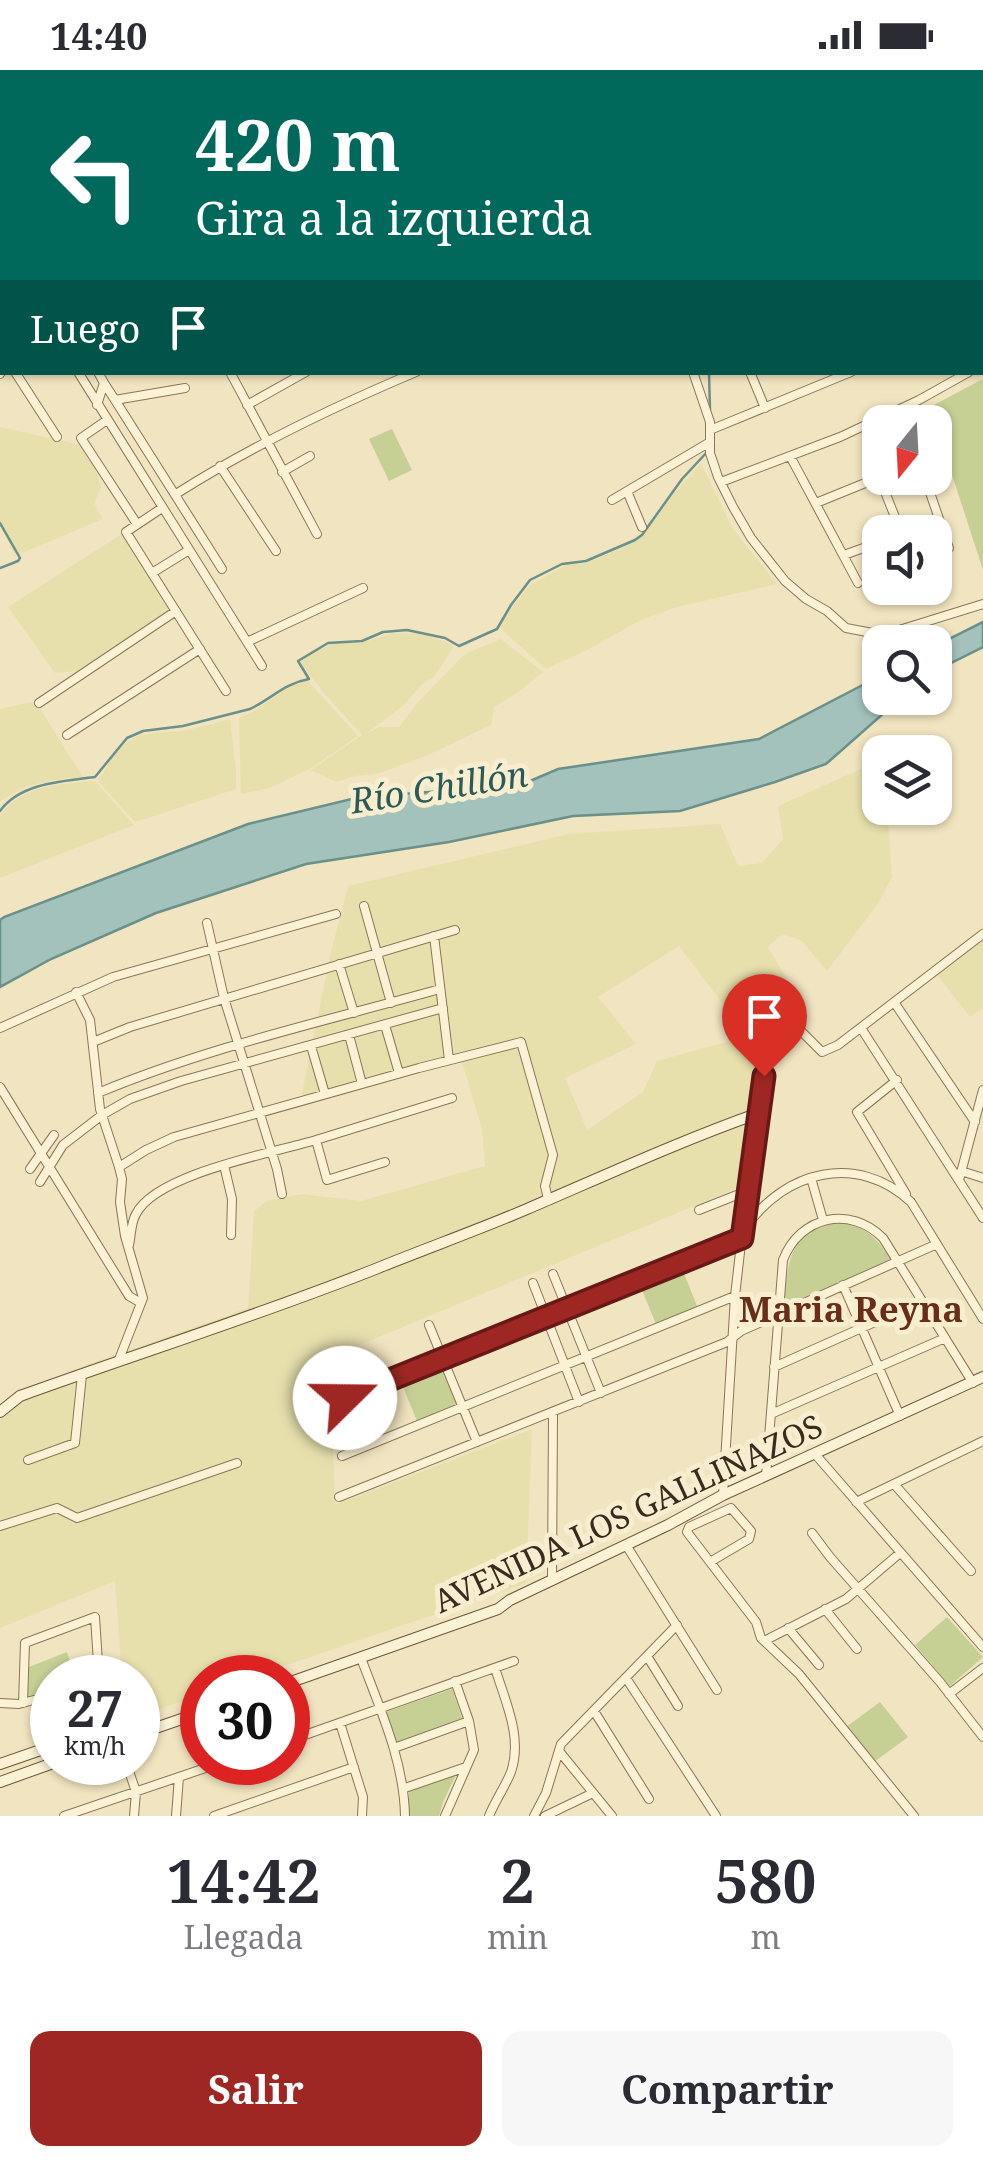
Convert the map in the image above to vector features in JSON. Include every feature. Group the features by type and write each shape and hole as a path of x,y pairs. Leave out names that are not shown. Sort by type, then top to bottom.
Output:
{"street":[{"path":"17,375 56,437"},
{"path":"80,375 262,666"},
{"path":"100,375 222,569"},
{"path":"232,375 317,534"},
{"path":"247,404 300,375"},
{"path":"176,494 265,441 402,375"},
{"path":"694,375 710,422 710,453 720,482 751,538 785,581 806,600 827,611 846,628 883,635 983,604"},
{"path":"751,375 765,408"},
{"path":"710,430 844,375"},
{"path":"907,405 962,375"},
{"path":"97,404 104,383"},
{"path":"115,400 186,388"},
{"path":"107,420 82,438 137,524"},
{"path":"720,482 862,427"},
{"path":"612,500 710,442"},
{"path":"282,472 310,456"},
{"path":"790,456 858,583"},
{"path":"220,466 276,551"},
{"path":"816,503 862,484"},
{"path":"627,491 642,527"},
{"path":"162,508 126,532 226,692"},
{"path":"844,555 862,548"},
{"path":"152,573 189,550"},
{"path":"247,642 362,588"},
{"path":"39,703 176,611"},
{"path":"66,735 200,650"},
{"path":"364,906 390,1003"},
{"path":"0,1028 113,977 336,914"},
{"path":"207,923 224,998 282,1194"},
{"path":"92,1042 130,1027 455,930"},
{"path":"723,1494 731,1338 747,1191 771,1035 798,1028 822,1052 838,1045 983,934"},
{"path":"434,936 449,1060"},
{"path":"339,964 354,1013"},
{"path":"98,1093 146,1072 440,989"},
{"path":"76,992 90,1020 102,1115 122,1179 120,1202 128,1247 143,1296 118,1362"},
{"path":"894,1002 974,1122"},
{"path":"40,1182 63,1145 102,1115 130,1100 181,1081 443,1008"},
{"path":"385,1024 400,1073"},
{"path":"861,1028 960,1176 983,1218"},
{"path":"349,1035 362,1084"},
{"path":"119,1167 174,1137 521,1042 554,1154 545,1186 548,1199"},
{"path":"311,1046 325,1094"},
{"path":"896,1080 858,1113 983,1319"},
{"path":"0,1086 129,1296 142,1303"},
{"path":"960,1176 983,1090"},
{"path":"128,1247 136,1214 155,1192 197,1172 452,1098"},
{"path":"0,1412 20,1396 234,1322 759,1114"},
{"path":"30,1170 54,1135"},
{"path":"316,1140 326,1180 385,1162"},
{"path":"224,1166 232,1199 231,1235"},
{"path":"345,1398 743,1234 756,1212 796,1182 841,1172 870,1178 899,1191 910,1202"},
{"path":"960,1176 983,1178"},
{"path":"810,1178 824,1220"},
{"path":"698,1210 747,1191"},
{"path":"766,1476 781,1271 787,1249 801,1232 824,1220 848,1218 874,1229 883,1238 945,1338 978,1380"},
{"path":"338,1497 601,1393 937,1244"},
{"path":"553,1274 601,1393"},
{"path":"533,1283 579,1402"},
{"path":"843,1285 900,1416"},
{"path":"342,1456 736,1296"},
{"path":"774,1367 922,1301"},
{"path":"429,1325 477,1442"},
{"path":"770,1415 945,1338"},
{"path":"28,1460 74,1443 82,1375"},
{"name":"AVENIDA LOS GALLINAZOS","path":"310,1676 498,1609 723,1494 818,1458 978,1380"},
{"path":"552,1580 553,1412"},
{"path":"856,1502 983,1441"},
{"path":"818,1458 983,1647"},
{"path":"0,1526 57,1508 77,1518 237,1463"},
{"path":"894,1484 971,1571"},
{"path":"710,1562 752,1535 752,1530 731,1508 687,1529 710,1562 756,1622 764,1641 799,1674 914,1816"},
{"path":"812,1533 983,1737"},
{"path":"626,1545 717,1690"},
{"path":"764,1641 846,1599 900,1554"},
{"path":"825,1610 857,1649"},
{"path":"23,1703 25,1643 95,1616 98,1655"},
{"path":"534,1816 562,1744 676,1626"},
{"path":"788,1628 819,1664"},
{"path":"647,1656 678,1706"},
{"path":"362,1658 394,1748 404,1788 405,1816"},
{"path":"310,1733 514,1661"},
{"path":"489,1816 510,1774 515,1754 514,1731 495,1668"},
{"path":"950,1694 983,1668"},
{"path":"626,1678 716,1816"},
{"path":"445,1816 474,1750 455,1682"},
{"path":"0,1703 30,1701"},
{"path":"594,1711 650,1799"},
{"path":"394,1748 469,1721"},
{"path":"340,1723 363,1797 362,1816"},
{"path":"559,1751 612,1816"},
{"path":"0,1764 30,1754"},
{"path":"214,1816 354,1767"},
{"path":"404,1788 466,1767"},
{"path":"0,1782 30,1771"},
{"path":"64,1816 179,1777 176,1816"},
{"path":"134,1785 134,1816"},
{"path":"545,1816 594,1793"}],"shaded area":[{"path":"0,427 82,445 98,475 101,488 94,503 103,519 15,556 0,525"},
{"path":"701,464 733,529 777,584 673,608 546,669 500,628 530,585 568,564 587,563 624,547 655,520"},
{"path":"123,533 169,611 77,671 55,673 8,607"},
{"path":"393,633 419,634 454,646 434,677 364,735 379,727 399,727 465,654 501,639 543,672 494,707 491,725 428,755 380,773 336,782 311,770 362,735 300,662 336,643 361,643"},
{"path":"307,680 358,736 311,768 270,788 241,794 239,718 290,686"},
{"path":"37,704 83,777 28,786 0,801 0,709"},
{"path":"230,719 236,789 135,822 98,781 114,755 139,735 188,730"},
{"path":"862,768 862,825 888,825 892,877 879,902 827,971 801,940 782,934 768,947 802,1005 794,1017 785,1025 765,1022 742,1029 679,946 598,997 636,1044 565,1078 587,1130 643,1092 657,1061 759,1033 765,1040 745,1185 352,1348 333,1447 335,1505 532,1429 526,1583 310,1657 180,1655 180,1702 160,1709 160,1655 120,1655 115,1581 0,1628 0,1420 17,1401 67,1372 248,1308 254,1211 267,1201 301,1194 361,1201 485,1166 482,1129 463,1065 454,1054 301,1098 348,886 569,834 720,824 738,866 762,863 783,839 778,806"},
{"path":"95,781 134,825 0,878 0,816 5,809 35,790"},
{"path":"983,927 983,1008 970,1017 931,967"}],"green space":[{"path":"983,379 983,570 952,475 952,405 934,405"},
{"path":"392,429 412,470 389,481 369,439"},
{"path":"843,1223 871,1236 891,1260 784,1307 790,1262 801,1239 811,1231"},
{"path":"681,1266 697,1306 656,1324 639,1283"},
{"path":"441,1365 457,1404 417,1421 401,1382"},
{"path":"947,1617 983,1657 950,1686 915,1645"},
{"path":"452,1689 462,1718 397,1742 386,1712"},
{"path":"880,1702 908,1737 874,1762 846,1727"},
{"path":"456,1775 439,1816 409,1816 409,1791"}],"water":[{"path":"983,622 983,647 952,662 952,638"},
{"path":"862,685 862,715 882,715 826,764 775,782 680,811 573,816 449,842 306,864 156,913 51,959 0,987 0,920 4,917 248,824 360,797 457,790 499,792 558,769 759,739"}],"waterway":[{"path":"709,375 710,410"},
{"path":"0,811 30,789 95,777 127,738 143,731 183,726 250,709 309,679 298,661 328,643 362,641 383,632 407,630 445,638 459,646 497,629 530,580 562,564 586,561 642,535 682,479 708,451"},
{"path":"0,523 20,558 0,568"}],"district":[{"name":"Maria Reyna","path":"851,1310"}],"route":[{"path":"345,1398 742,1238 764,1076"}],"water label":[{"name":"Río Chillón","path":"439,788"}]}
